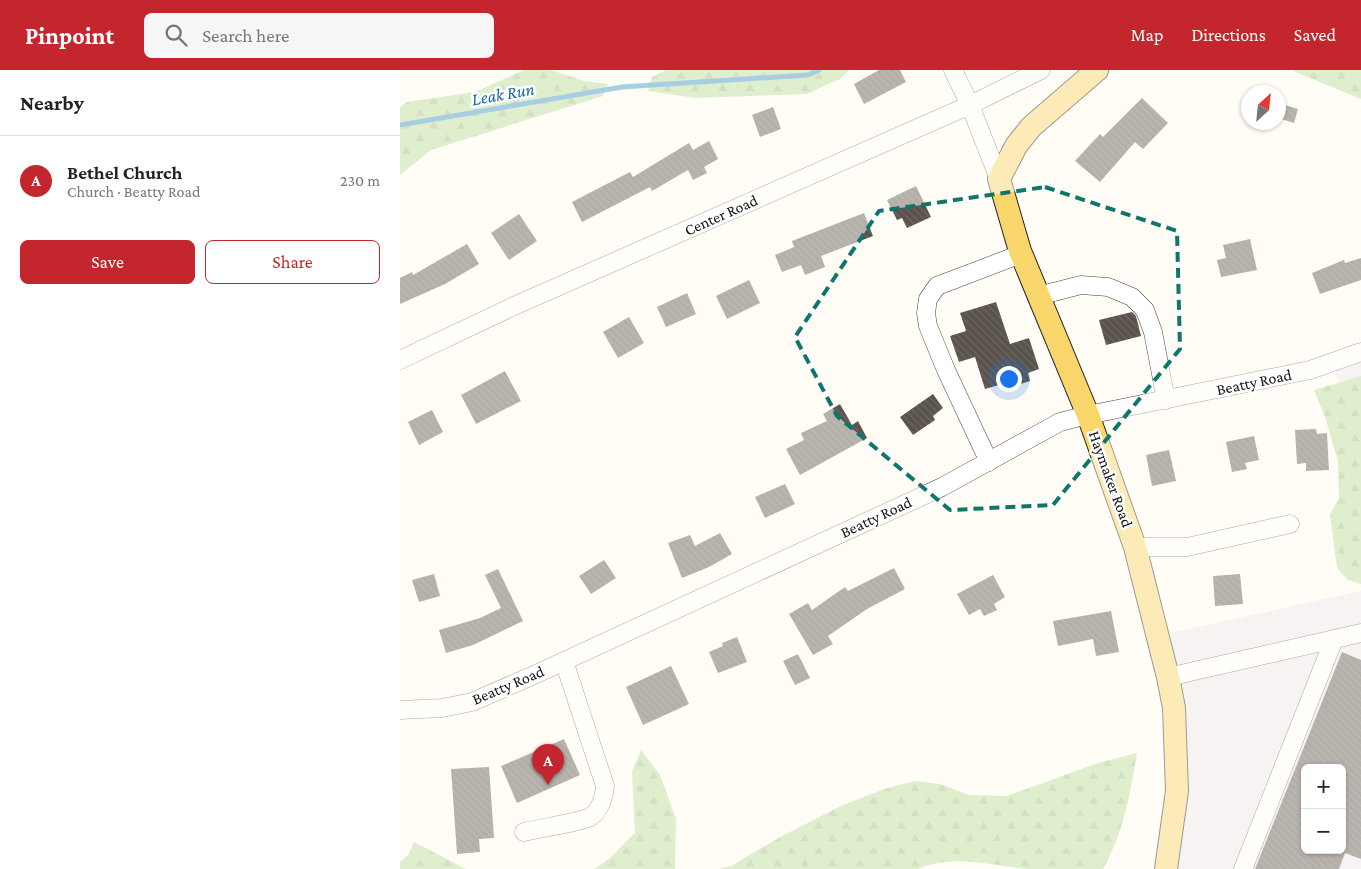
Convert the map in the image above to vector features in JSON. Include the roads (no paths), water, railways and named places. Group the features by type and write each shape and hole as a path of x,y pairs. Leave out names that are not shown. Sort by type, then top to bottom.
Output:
{"main road":[{"path":"999,178 1016,146 1031,127 1097,70"},
{"name":"Haymaker Road","path":"999,178 1021,254 1088,415 1135,547 1168,678 1174,708 1177,791 1166,869"}],"street":[{"name":"Haymaker Road","path":"953,70 970,106 999,178"},
{"name":"Center Road","path":"400,360 514,306 970,106 1041,70"},
{"path":"989,462 946,370 928,326 926,313 928,299 937,286 1021,254"},
{"path":"1038,296 1081,285 1108,287 1132,297 1145,310 1153,332 1166,400"},
{"name":"Beatty Road","path":"400,710 442,708 472,702 924,495 989,462 1060,422 1310,370 1361,352"},
{"path":"1135,547 1186,547 1290,524"},
{"path":"1168,678 1361,633"},
{"path":"1243,869 1334,639"},
{"path":"524,832 590,816 599,807 604,796 605,786 564,661"}],"waterway":[{"name":"Leak Run","path":"400,125 622,87 808,75 819,70"}],"place":[{"name":"Bethel Church","path":"548,785"}]}
